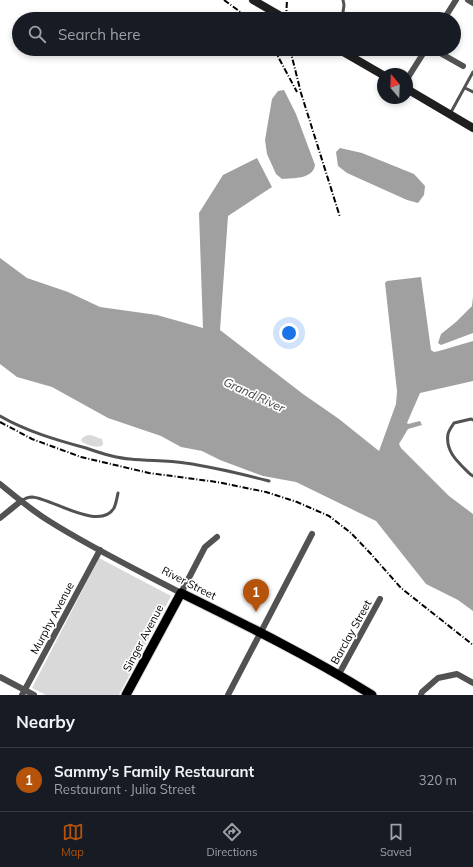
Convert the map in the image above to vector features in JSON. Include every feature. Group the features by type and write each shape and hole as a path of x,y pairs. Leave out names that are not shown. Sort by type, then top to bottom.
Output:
{"main road":[{"name":"River Street","path":"181,593 339,674 372,695"},
{"name":"Singer Avenue","path":"126,695 181,593"}],"street":[{"path":"253,0 274,12"},
{"path":"447,0 455,2 449,12"},
{"path":"468,0 473,3"},
{"path":"350,56 377,72"},
{"path":"413,70 422,56"},
{"path":"445,56 463,66"},
{"path":"413,92 473,128"},
{"name":"River Street","path":"0,484 48,521 181,593"},
{"path":"0,518 21,501"},
{"path":"228,695 312,534"},
{"path":"181,593 205,547 217,537"},
{"name":"Murphy Avenue","path":"23,692 100,550"},
{"name":"Barclay Street","path":"339,674 380,599"},
{"path":"421,695 422,692 438,678 457,674 473,683"},
{"path":"0,677 23,692 34,695"}],"lane":[{"path":"343,0 343,12"},
{"path":"450,114 473,72"},
{"path":"465,88 473,92"},
{"path":"0,416 13,423 66,443 112,456 130,459 186,463 269,481"},
{"path":"473,420 471,419 454,423 448,433 448,444 452,455 473,476"},
{"path":"21,501 27,498 38,498 64,508 97,517 111,512 116,504 118,493"}],"shaded area":[{"path":"91,435 102,439 103,445 95,447 82,442 81,440 83,438"},
{"path":"99,558 171,596 119,695 46,695 32,688"}],"water":[{"path":"284,90 296,114 315,165 314,170 307,175 297,178 282,179 276,174 267,154 265,140 272,99 278,91"},
{"path":"340,148 362,153 414,174 425,186 424,195 418,203 407,200 347,173 338,166 336,152"},
{"name":"Grand River","path":"257,158 272,187 228,216 220,330 303,394 339,419 379,451 396,404 397,391 385,283 387,281 421,277 431,350 434,352 473,341 473,381 420,393 407,423 420,421 422,425 408,429 399,444 401,448 449,496 473,514 473,611 458,600 426,584 376,521 296,482 263,476 220,460 202,451 181,447 161,436 108,418 52,387 17,377 0,364 0,258 27,278 68,292 100,307 157,315 203,328 199,213 223,175"},
{"path":"473,297 473,333 441,345 438,343 441,334 472,306"}],"railway":[{"path":"224,0 240,12"},
{"path":"286,12 287,0"},
{"path":"278,56 297,92"},
{"path":"292,56 301,93 340,217"},
{"path":"0,422 32,439 81,457 149,473 217,482 266,492 297,502 329,516 351,533 401,588 473,645"}],"place":[{"name":"Sammy's Family Restaurant","path":"256,612"}]}
